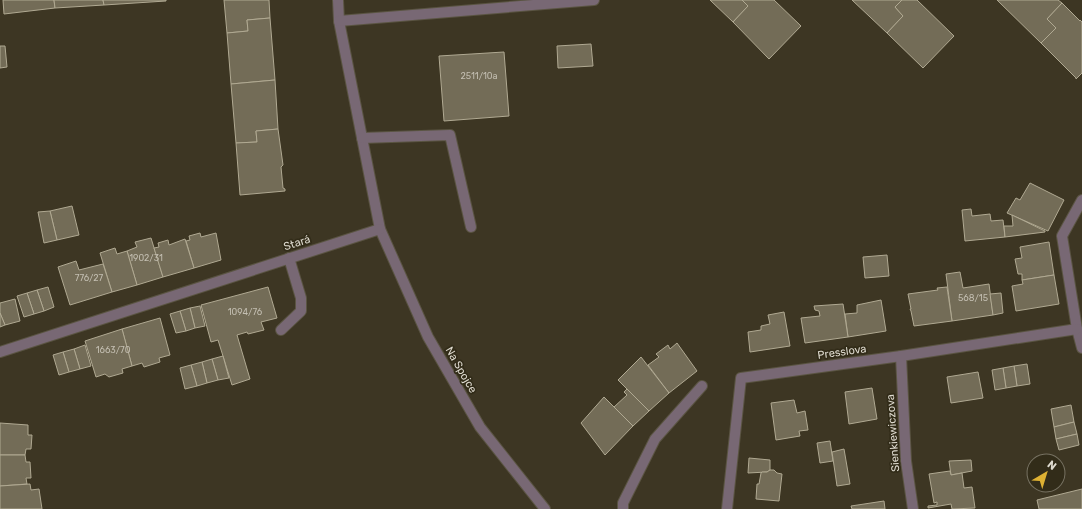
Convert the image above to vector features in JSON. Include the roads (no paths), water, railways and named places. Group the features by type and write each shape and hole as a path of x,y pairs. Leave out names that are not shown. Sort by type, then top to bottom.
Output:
{"street":[{"path":"338,0 339,21 380,229"},
{"path":"339,21 594,0"},
{"path":"362,138 450,135 471,227"},
{"path":"1082,200 1062,236 1077,329 1082,348"},
{"name":"Stará","path":"0,352 380,229"},
{"name":"Na Spojce","path":"380,229 428,337 480,427 545,509"},
{"path":"281,330 301,311 301,298 289,258"},
{"name":"Presslova","path":"726,509 741,378 1077,329"},
{"name":"Sienkiewiczova","path":"900,356 906,461 913,509"},
{"path":"623,509 655,440 702,386"}]}
